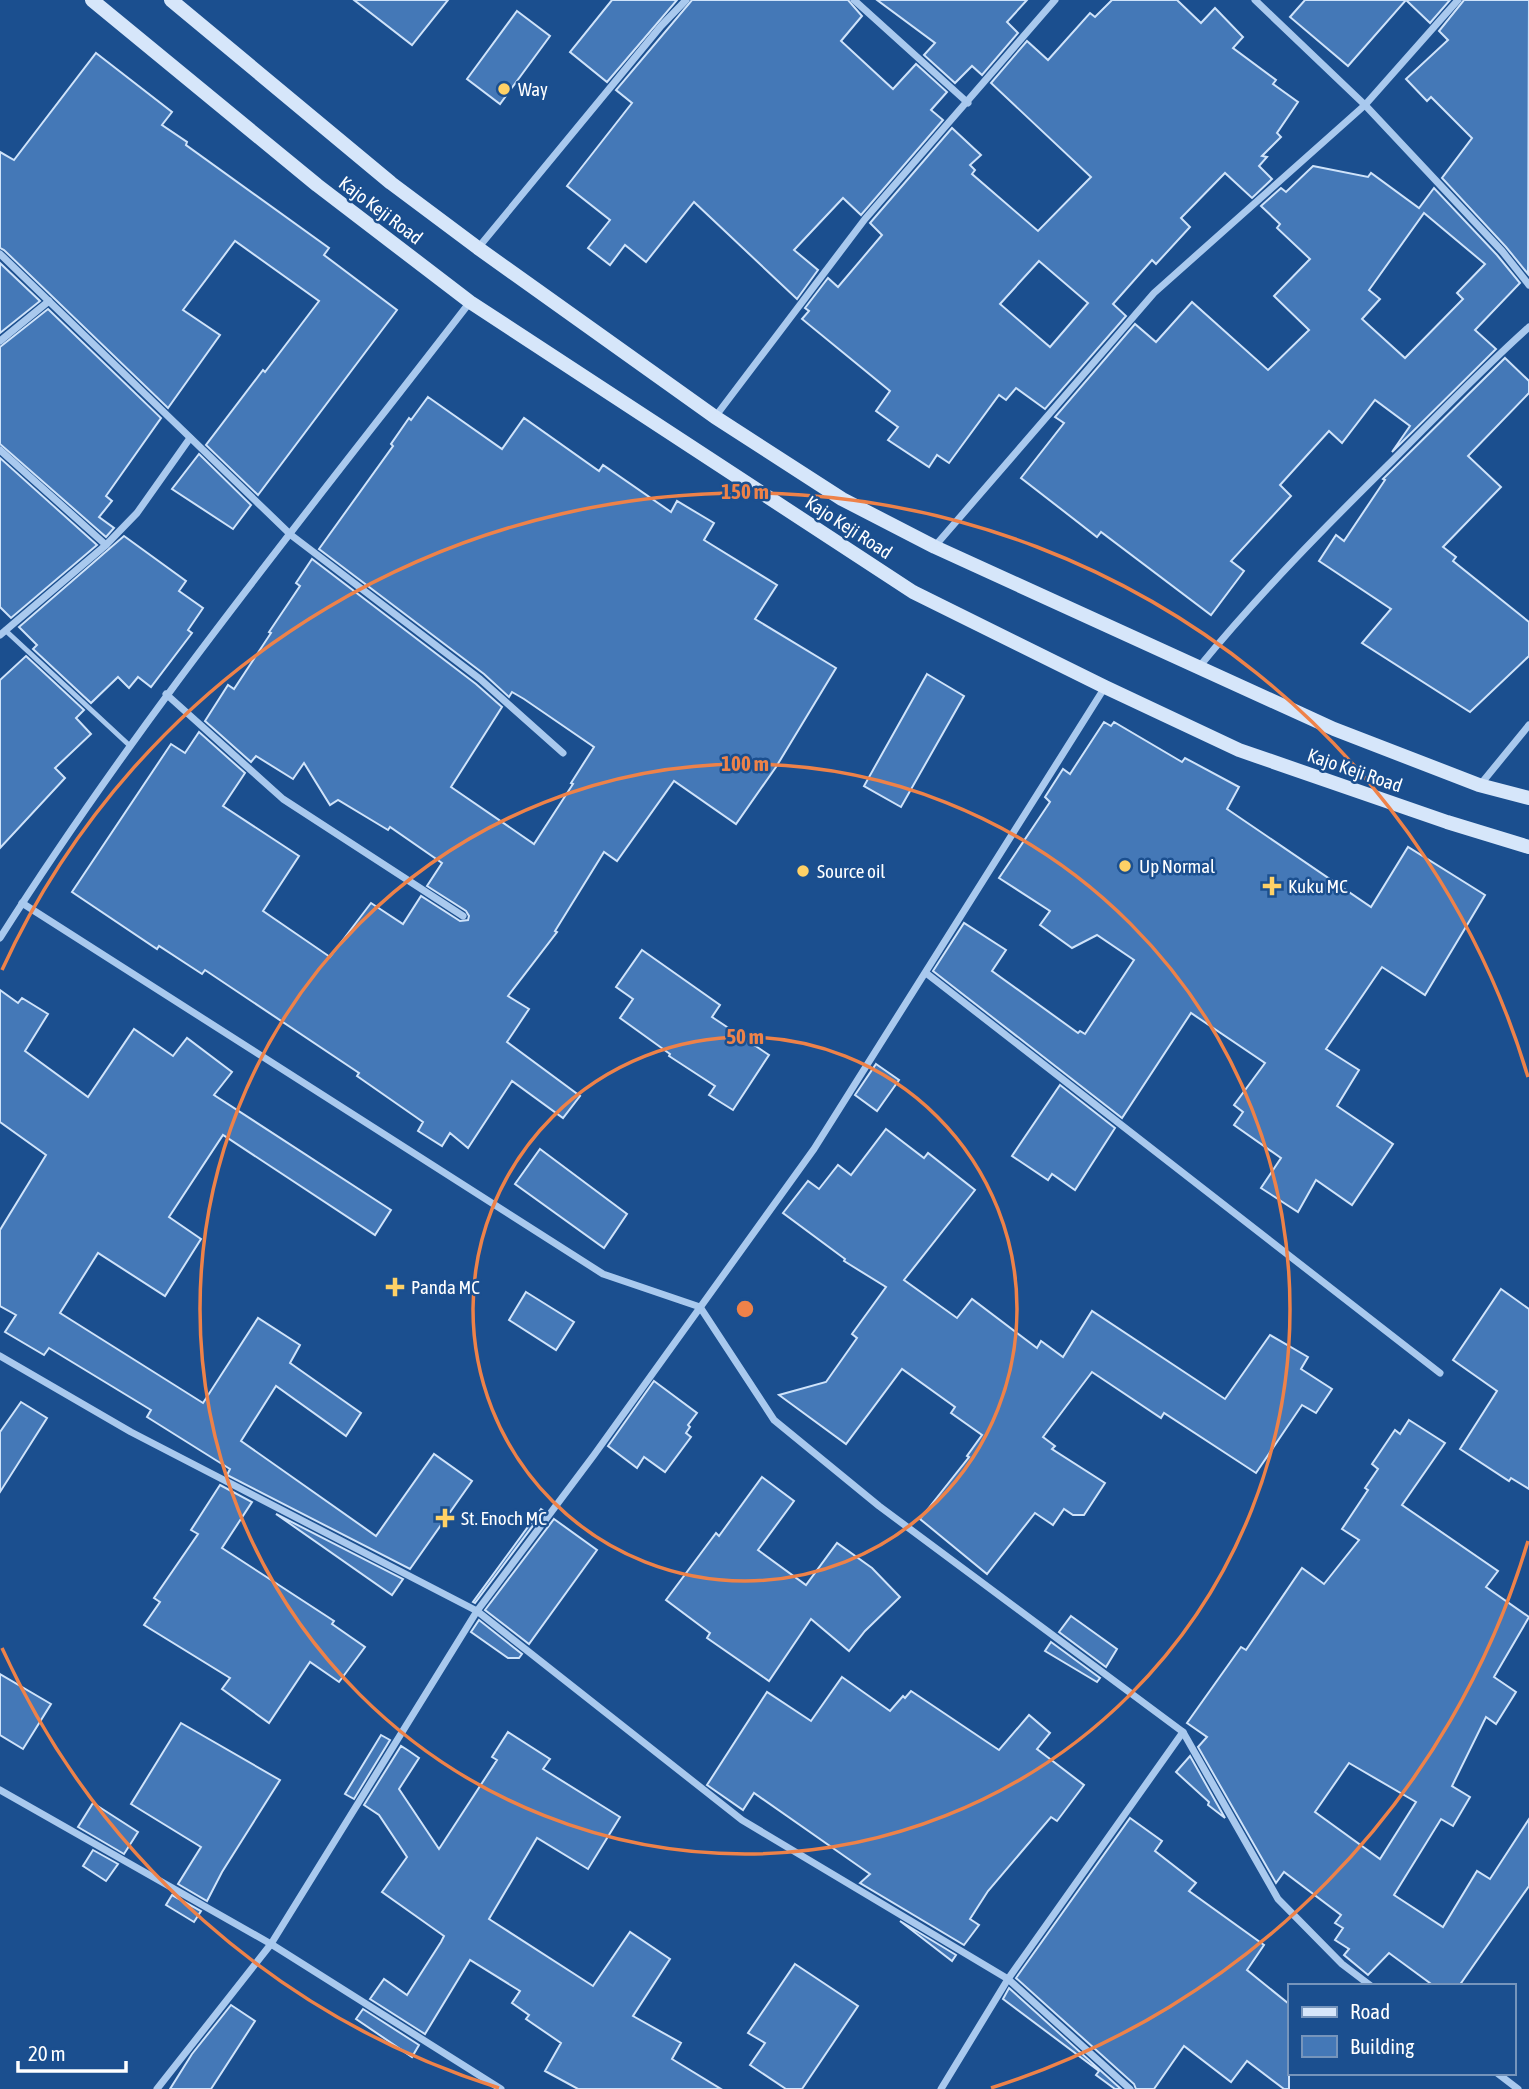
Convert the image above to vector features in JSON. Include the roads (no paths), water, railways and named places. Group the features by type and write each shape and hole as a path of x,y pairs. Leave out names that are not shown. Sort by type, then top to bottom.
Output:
{"main road":[{"name":"Kajo Keji Road","path":"92,0 317,185 470,302 913,592 1239,750 1447,822 1529,847"},
{"name":"Kajo Keji Road","path":"171,0 391,183 478,248 715,416 842,499 935,547 1334,729 1479,785 1529,798"}],"street":[{"path":"478,248 661,26 686,0"},
{"path":"854,0 968,103"},
{"path":"715,416 865,219 1055,0"},
{"path":"1255,0 1365,105 1502,251 1529,285"},
{"path":"935,547 1154,293 1365,105 1458,0"},
{"path":"0,254 291,535 480,679 563,753"},
{"path":"0,341 49,301"},
{"path":"0,937 64,838 166,694 470,302"},
{"path":"1199,667 1247,609 1332,520 1529,327"},
{"path":"3,633 106,545 137,513 190,438"},
{"path":"0,450 106,545"},
{"path":"157,2089 271,1944 477,1611 814,1149 1105,687"},
{"path":"166,694 283,799 463,916"},
{"path":"1479,785 1529,725"},
{"path":"22,903 603,1273 700,1307 774,1420 879,1506 1183,1732 1278,1899 1342,1964 1368,1984"},
{"path":"926,973 1440,1373"},
{"path":"0,1356 131,1432 477,1611 742,1820 1008,1979 1130,2089"},
{"path":"941,2089 1008,1979 1183,1732"},
{"path":"0,1790 271,1944 501,2089"},
{"path":"1500,2075 1518,2089"}],"lane":[{"path":"3,633 129,746"}],"place":[{"name":"Way","path":"504,89"},
{"name":"Up Normal","path":"1125,866"},
{"name":"Source oil","path":"803,871"},
{"name":"Kuku MC","path":"1272,886"},
{"name":"Panda MC","path":"395,1287"},
{"name":"St. Enoch MC","path":"445,1518"}]}
